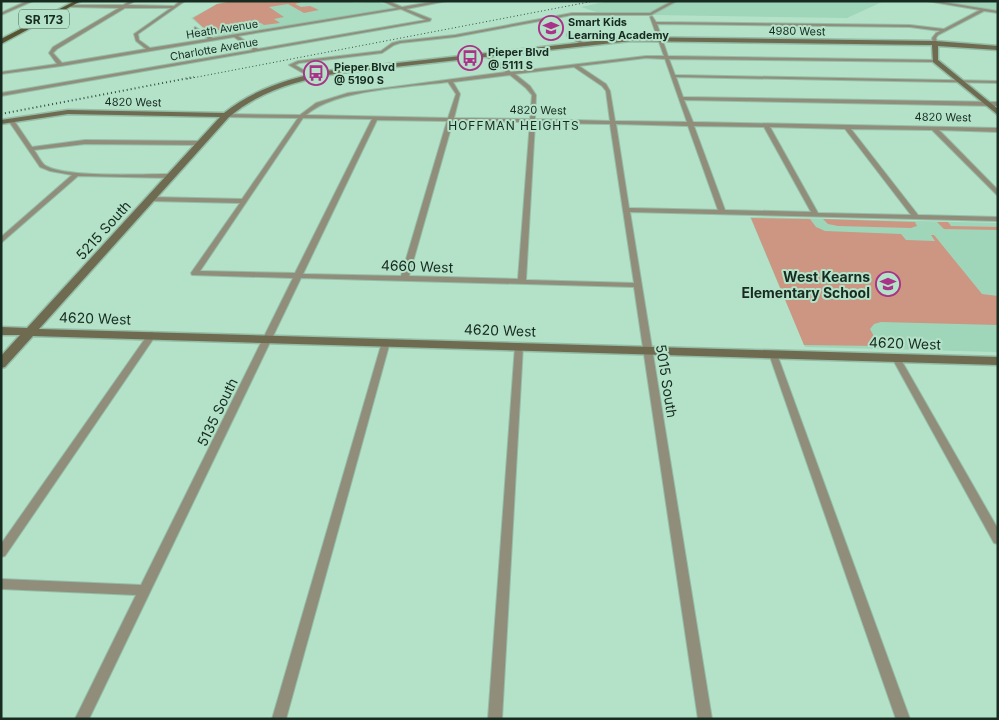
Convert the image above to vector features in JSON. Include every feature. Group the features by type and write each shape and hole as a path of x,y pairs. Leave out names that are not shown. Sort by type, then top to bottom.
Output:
{"main road":[{"name":"SR 173","path":"1,42 79,1"}],"street":[{"path":"1,14 31,1"},
{"path":"61,65 51,53 55,48 133,1"},
{"path":"150,50 137,40 136,34 183,1"},
{"path":"384,1 402,8"},
{"name":"Heath Avenue","path":"1,73 61,65 445,1"},
{"path":"310,76 292,68 292,64 382,52 393,44 400,42 455,36 572,14 650,14 675,1"},
{"path":"929,1 998,12"},
{"path":"70,6 175,7"},
{"name":"Charlotte Avenue","path":"1,95 430,20 402,8"},
{"path":"935,61 935,36 983,10"},
{"path":"650,14 722,212"},
{"path":"654,22 916,26 945,30"},
{"path":"195,28 213,40"},
{"path":"568,35 582,43"},
{"path":"235,36 257,50"},
{"path":"1,38 10,38"},
{"name":"4980 West","path":"486,54 622,39 659,38 935,43 998,48"},
{"path":"486,54 533,92 522,282"},
{"name":"5215 South","path":"1,364 200,143 238,104 265,90 310,76 486,54"},
{"path":"150,199 244,201 302,116 325,101 347,94 633,58 935,61 998,113"},
{"name":"5015 South","path":"574,65 606,88 613,122 705,719"},
{"path":"673,76 998,82"},
{"path":"404,279 458,90 449,80"},
{"path":"681,98 998,104"},
{"name":"4820 West","path":"1,122 48,114 78,112 998,130"},
{"name":"5135 South","path":"82,719 376,118"},
{"path":"11,120 42,166 47,169 77,174 171,176"},
{"path":"766,125 816,215"},
{"path":"846,127 916,217"},
{"path":"933,128 998,194"},
{"path":"30,149 85,142 200,143"},
{"path":"1,242 77,174"},
{"name":"4660 West","path":"244,201 195,273 639,285"},
{"path":"627,210 998,219"},
{"path":"1,231 12,232"},
{"name":"4620 West","path":"1,330 998,361"},
{"path":"1,553 152,335"},
{"path":"279,719 386,342"},
{"path":"495,719 519,346"},
{"path":"773,354 903,719"},
{"path":"896,358 998,540"},
{"path":"1,584 145,590"}],"shaded area":[{"path":"233,1 305,1 295,4 301,7 310,6 319,10 304,13 288,4 269,7 284,17 274,19 280,23 264,25 261,23 208,32 193,18 217,4"},
{"path":"235,1 349,1 354,3 377,1 394,8 215,38 191,18 217,4"},
{"path":"609,1 884,1 847,18 599,13 581,7"},
{"path":"936,1 998,1 998,11 996,11"},
{"name":"West Kearns Elementary School","path":"750,217 998,223 998,352 805,347"},
{"name":"West Kearns Elementary School","path":"751,218 810,219 816,227 825,231 901,234 906,240 935,241 931,235 934,235 982,294 998,296 998,325 881,322 874,324 870,329 879,346 804,345"},
{"path":"823,219 915,222 917,226 911,228 838,226 828,224"},
{"path":"937,222 948,222 951,226 998,227 998,230 944,229"}],"railway":[{"path":"187,79 594,1"},
{"path":"1,114 194,77"}],"place":[{"name":"Smart Kids Learning Academy","path":"551,28"},
{"name":"Pieper Blvd @ 5111 S","path":"470,58"},
{"name":"Pieper Blvd @ 5190 S","path":"316,73"},
{"name":"West Kearns Elementary School","path":"888,284"}],"district":[{"name":"HOFFMAN HEIGHTS","path":"514,125"}]}
